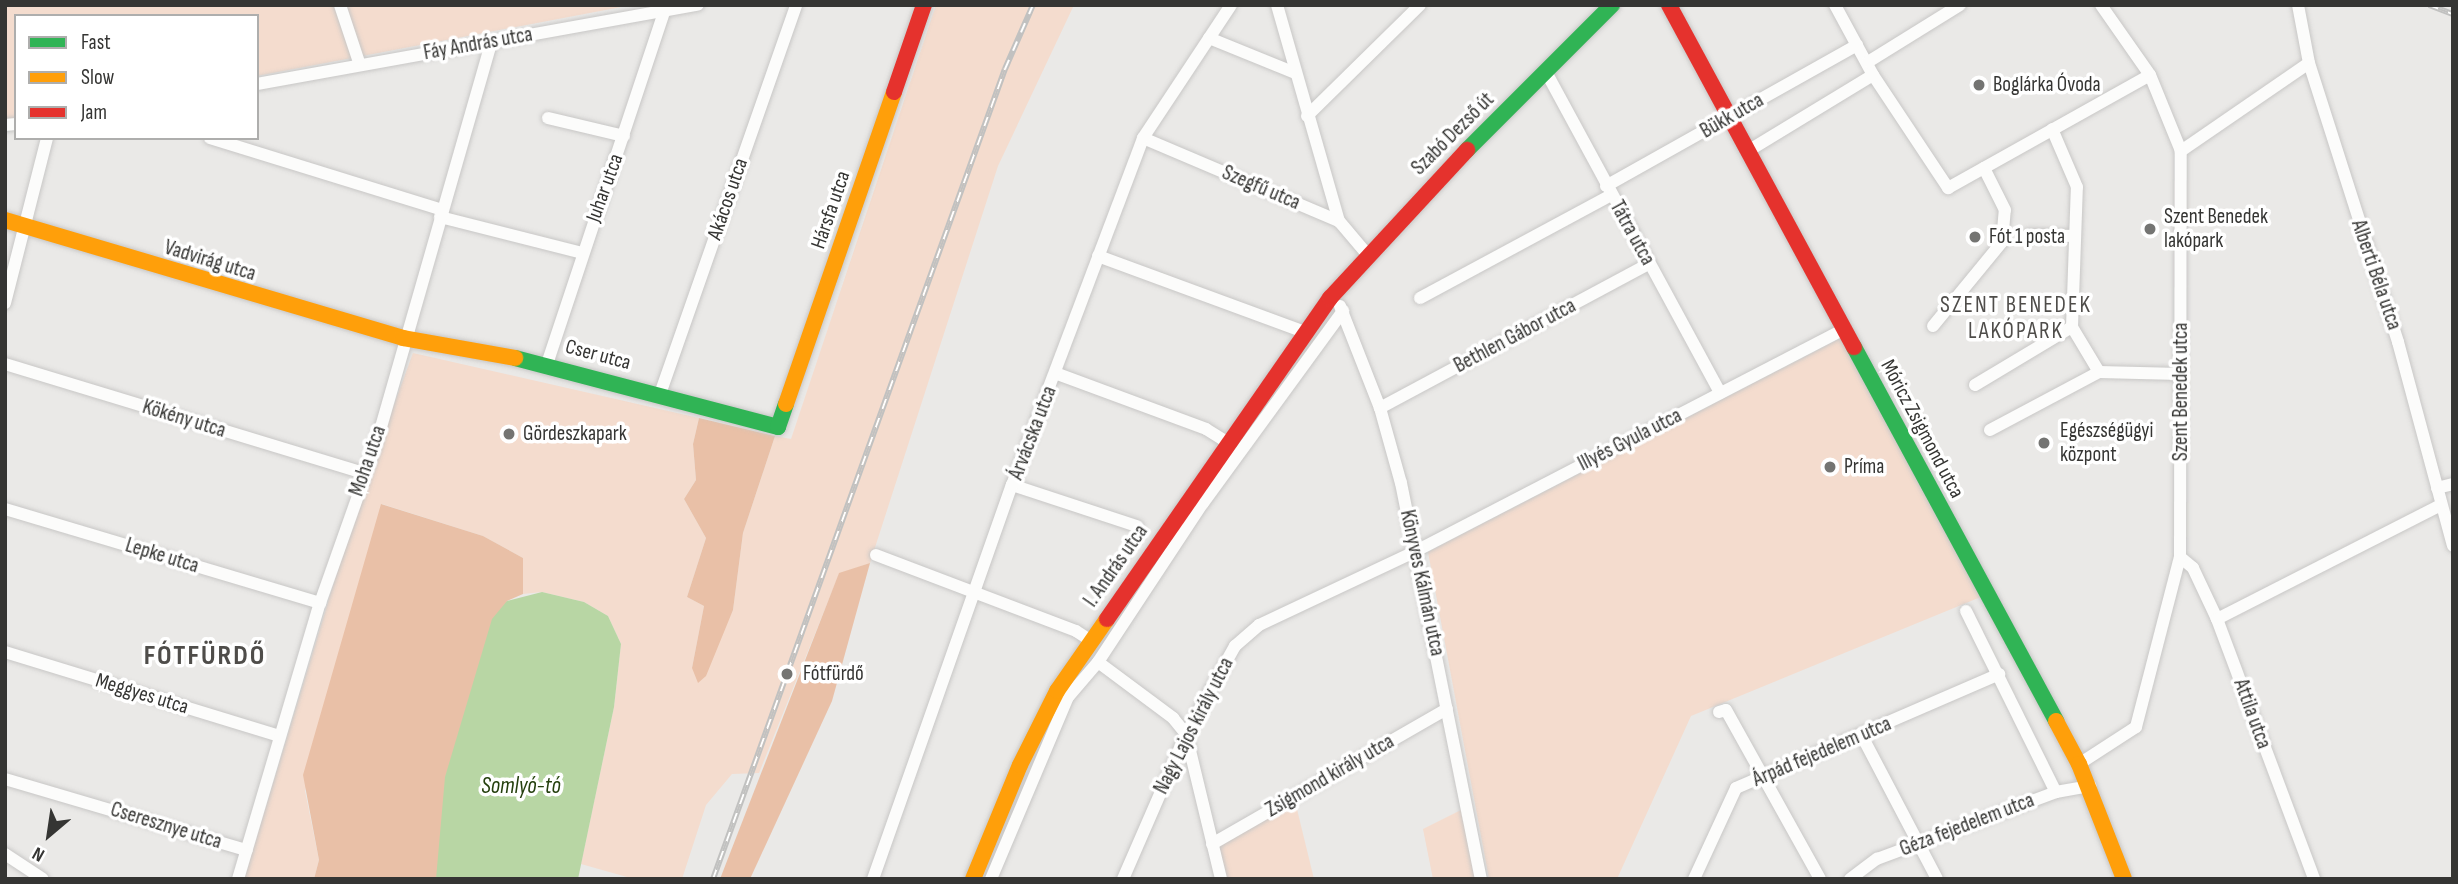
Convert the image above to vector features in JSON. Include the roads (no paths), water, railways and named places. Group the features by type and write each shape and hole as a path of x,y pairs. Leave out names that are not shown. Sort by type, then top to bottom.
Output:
{"street":[{"path":"340,5 360,65"},
{"name":"Fáy András utca","path":"259,85 698,5"},
{"name":"Akácos utca","path":"660,394 796,5"},
{"name":"Hársfa utca","path":"778,428 924,5"},
{"name":"Árvácska utca","path":"873,879 1012,485 1143,138 1231,5"},
{"path":"1277,5 1339,221"},
{"path":"1307,116 1420,5"},
{"name":"Szabó Dezső út","path":"1330,298 1367,254 1612,5"},
{"name":"Móricz Zsigmond utca","path":"1669,5 2079,764 2090,786 2124,879"},
{"path":"1835,5 1873,75 1948,188 2150,75"},
{"path":"1868,62 1960,5"},
{"name":"Szent Benedek utca","path":"2079,764 2136,727 2180,557 2181,151 2150,75 2101,5"},
{"name":"Alberti Béla utca","path":"2298,5 2309,63 2398,342 2453,546"},
{"name":"Juhar utca","path":"547,364 664,12"},
{"path":"1209,38 1295,73"},
{"name":"Moha utca","path":"238,879 320,603 363,473 375,448 403,338 492,41"},
{"name":"Bükk utca","path":"1420,298 1730,116 1857,45"},
{"path":"2181,151 2309,63"},
{"name":"Tátra utca","path":"1546,72 1720,393"},
{"name":"Bükk utca","path":"1748,151 1873,75"},
{"path":"548,118 624,136"},
{"path":"2052,130 2077,187 2073,327 2099,372"},
{"name":"Szegfű utca","path":"1143,138 1339,221 1367,254"},
{"path":"5,303 47,140"},
{"path":"216,140 441,214 582,253"},
{"path":"1933,326 2002,242 2005,210 1984,168"},
{"name":"Vadvirág utca","path":"5,220 403,338"},
{"path":"2028,235 2075,236"},
{"path":"1098,256 1307,332"},
{"name":"Bethlen Gábor utca","path":"1380,408 1649,264"},
{"name":"Könyves Kálmán utca","path":"1330,298 1343,311 1380,408 1416,551 1481,879"},
{"name":"I. András utca","path":"973,879 1036,731 1090,640 1330,298"},
{"name":"I. András utca","path":"991,879 1069,697 1098,662 1203,503 1343,311"},
{"path":"1975,384 2073,327"},
{"name":"Illyés Gyula utca","path":"1416,551 1845,328"},
{"name":"Cser utca","path":"403,338 547,364 778,428"},
{"name":"Kökény utca","path":"5,364 363,473"},
{"path":"1990,430 2099,372 2180,373"},
{"path":"1055,373 1206,429 1228,443"},
{"path":"1012,485 1137,526"},
{"path":"2437,488 2453,485"},
{"path":"2217,619 2441,505"},
{"name":"Lepke utca","path":"5,509 320,603"},
{"name":"Nagy Lajos király utca","path":"1123,879 1186,734 1235,646 1259,625 1416,551"},
{"path":"876,555 1076,631 1090,640"},
{"name":"Attila utca","path":"2180,557 2193,568 2217,619 2314,879"},
{"path":"1966,611 2056,792"},
{"name":"Meggyes utca","path":"5,652 279,736"},
{"path":"1098,662 1173,718 1186,734 1221,879"},
{"name":"Árpád fejedelem utca","path":"1694,879 1736,788 1862,736 1999,674"},
{"name":"Zsigmond király utca","path":"1212,844 1447,709"},
{"path":"1719,712 1726,710 1820,879"},
{"path":"1862,736 1937,879"},
{"name":"Cseresznye utca","path":"5,779 247,850"},
{"name":"Géza fejedelem utca","path":"1850,879 1877,859 2056,792 2090,786"},
{"path":"5,854 43,879"}],"water":[{"name":"Somlyó-tó","path":"542,592 584,602 608,616 621,644 614,707 578,879 436,879 445,777 492,619 507,601"}],"railway":[{"path":"713,879 1005,69 1033,5"},
{"path":"2429,5 2453,14"}],"place":[{"name":"Boglárka Óvoda","path":"1979,85"},
{"name":"Szent Benedek lakópark","path":"2150,229"},
{"name":"Fót 1 posta","path":"1975,237"},
{"name":"Gördeszkapark","path":"509,434"},
{"name":"Egészségügyi központ","path":"2044,443"},
{"name":"Príma","path":"1830,467"},
{"name":"Fótfürdő","path":"787,674"}],"district":[{"name":"SZENT BENEDEK LAKÓPARK","path":"2016,318"},
{"name":"FÓTFÜRDŐ","path":"205,656"}]}
